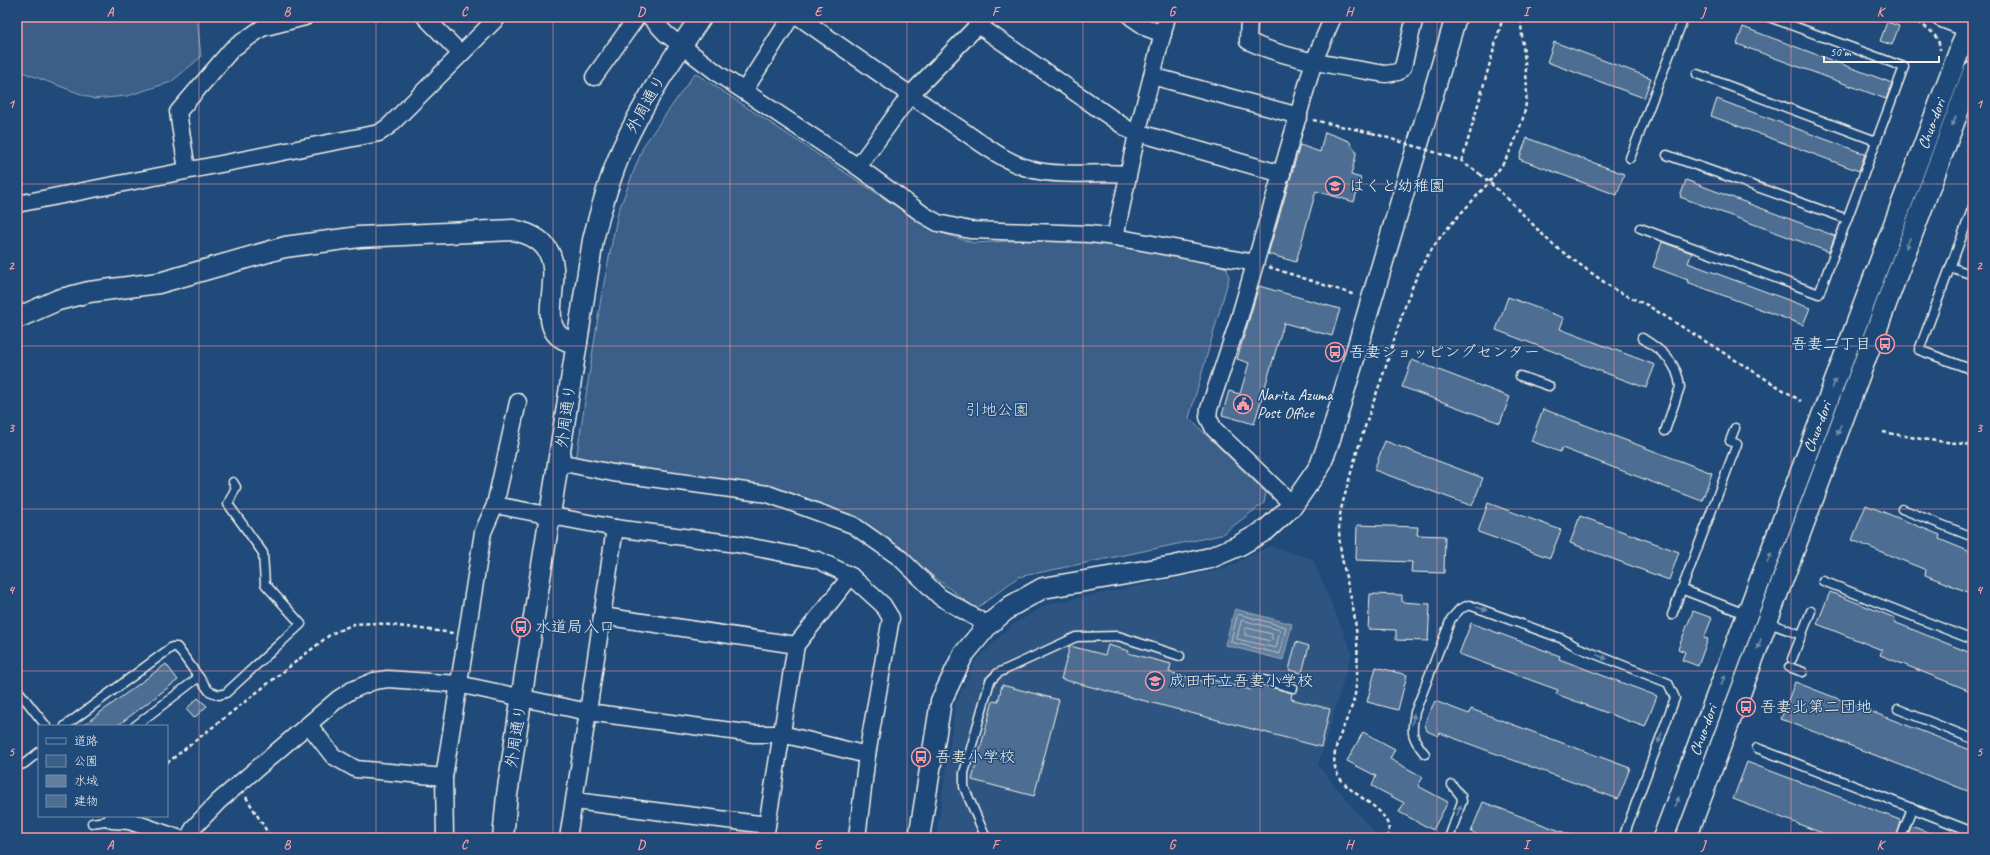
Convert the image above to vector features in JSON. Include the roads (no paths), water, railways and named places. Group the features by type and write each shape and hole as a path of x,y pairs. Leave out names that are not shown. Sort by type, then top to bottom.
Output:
{"street":[{"path":"187,170 178,112 232,49 262,28 305,17"},
{"path":"424,17 461,54"},
{"path":"17,204 379,133 389,126 498,17"},
{"path":"594,77 637,17"},
{"path":"650,17 666,34 720,75 858,167 924,215 938,223 970,230 1090,234 1115,237 1255,263"},
{"name":"外周通り","path":"503,838 507,794 521,698 577,343 601,207 622,148 637,118 668,65 701,17"},
{"path":"744,91 791,17"},
{"path":"799,17 910,95 992,150 1018,165 1037,171 1128,174"},
{"path":"1131,17 1146,28 1163,34"},
{"path":"1115,237 1128,174 1168,17"},
{"path":"1249,17 1248,42 1257,46 1314,61 1386,74 1398,72 1403,67 1415,17"},
{"path":"1293,505 1214,429 1208,417 1209,409 1239,319 1314,61 1333,17"},
{"path":"919,838 941,701 963,655 988,625 1010,606 1043,588 1174,566 1210,558 1238,546 1266,530 1293,505 1320,466 1330,439 1456,17"},
{"path":"1942,17 1971,24"},
{"path":"858,167 910,95 982,21 1130,130 1138,134 1282,174"},
{"name":"Chuo-dori","path":"1686,838 1757,618 1971,24"},
{"name":"Chuo-dori","path":"1664,838 1757,618 1973,72"},
{"path":"1152,76 1299,116"},
{"path":"17,318 58,300 89,292 159,283 285,247 359,237 513,230 537,238 549,251 554,267 551,318 553,328 563,339 577,343"},
{"path":"445,838 444,777 458,684 468,635 483,532 495,505 518,402"},
{"path":"559,462 613,472 768,494 853,525 900,558 940,596 988,625"},
{"path":"495,505 615,528 737,544 818,560 851,576 883,605 891,618 867,755 857,838"},
{"path":"568,838 575,801 615,528"},
{"path":"575,801 766,831 796,645 851,576"},
{"path":"602,616 796,645"},
{"path":"188,838 205,814 238,784 352,690 374,681 388,679 458,684 588,712 754,734 782,734 867,755"},
{"path":"309,725 333,756 356,769 444,777"},
{"path":"111,818 129,821 178,838"}],"lane":[{"path":"1630,158 1684,17"},
{"path":"1640,228 1820,294 1904,67 1769,17"},
{"path":"1697,74 1876,141"},
{"path":"1667,155 1847,220"},
{"path":"1973,207 1919,350 1973,370"},
{"path":"1950,266 1973,275"},
{"path":"1642,338 1664,352 1674,366 1680,381 1680,387 1664,431"},
{"path":"1520,376 1549,386"},
{"path":"1672,615 1737,444 1730,441 1735,428"},
{"path":"66,725 172,647 177,647 209,691 219,694 226,693 301,624 265,584 263,553 228,504 236,487 233,482"},
{"path":"1902,509 1973,537"},
{"path":"1823,581 1973,640"},
{"path":"1681,589 1802,635"},
{"path":"1425,754 1414,741 1412,727 1415,712 1451,619 1460,609 1469,605 1563,639 1577,648 1668,683 1675,698 1622,838"},
{"path":"1802,672 1791,663 1811,611"},
{"path":"986,838 964,787 964,773 990,681 998,673 1076,637 1118,636 1180,656"},
{"path":"136,725 198,677"},
{"path":"1257,678 1293,688"},
{"path":"17,689 45,725"},
{"path":"1898,709 1973,739"},
{"path":"1757,748 1973,832"},
{"path":"17,766 24,764 38,753"},
{"path":"1448,838 1462,801 1461,796 1452,785"},
{"path":"1901,838 1912,808"},
{"path":"92,824 111,818"}],"water":[{"path":"1235,609 1292,624 1283,660 1225,645"}],"place":[{"name":"はくと幼稚園","path":"1335,186"},
{"name":"吾妻二丁目","path":"1885,344"},
{"name":"吾妻ショッピングセンター","path":"1335,352"},
{"name":"Narita Azuma Post Office","path":"1243,404"},
{"name":"水道局入口","path":"521,627"},
{"name":"成田市立吾妻小学校","path":"1155,681"},
{"name":"吾妻北第二団地","path":"1746,707"},
{"name":"吾妻小学校","path":"921,757"}],"park label":[{"name":"引地公園","path":"997,410"}]}
